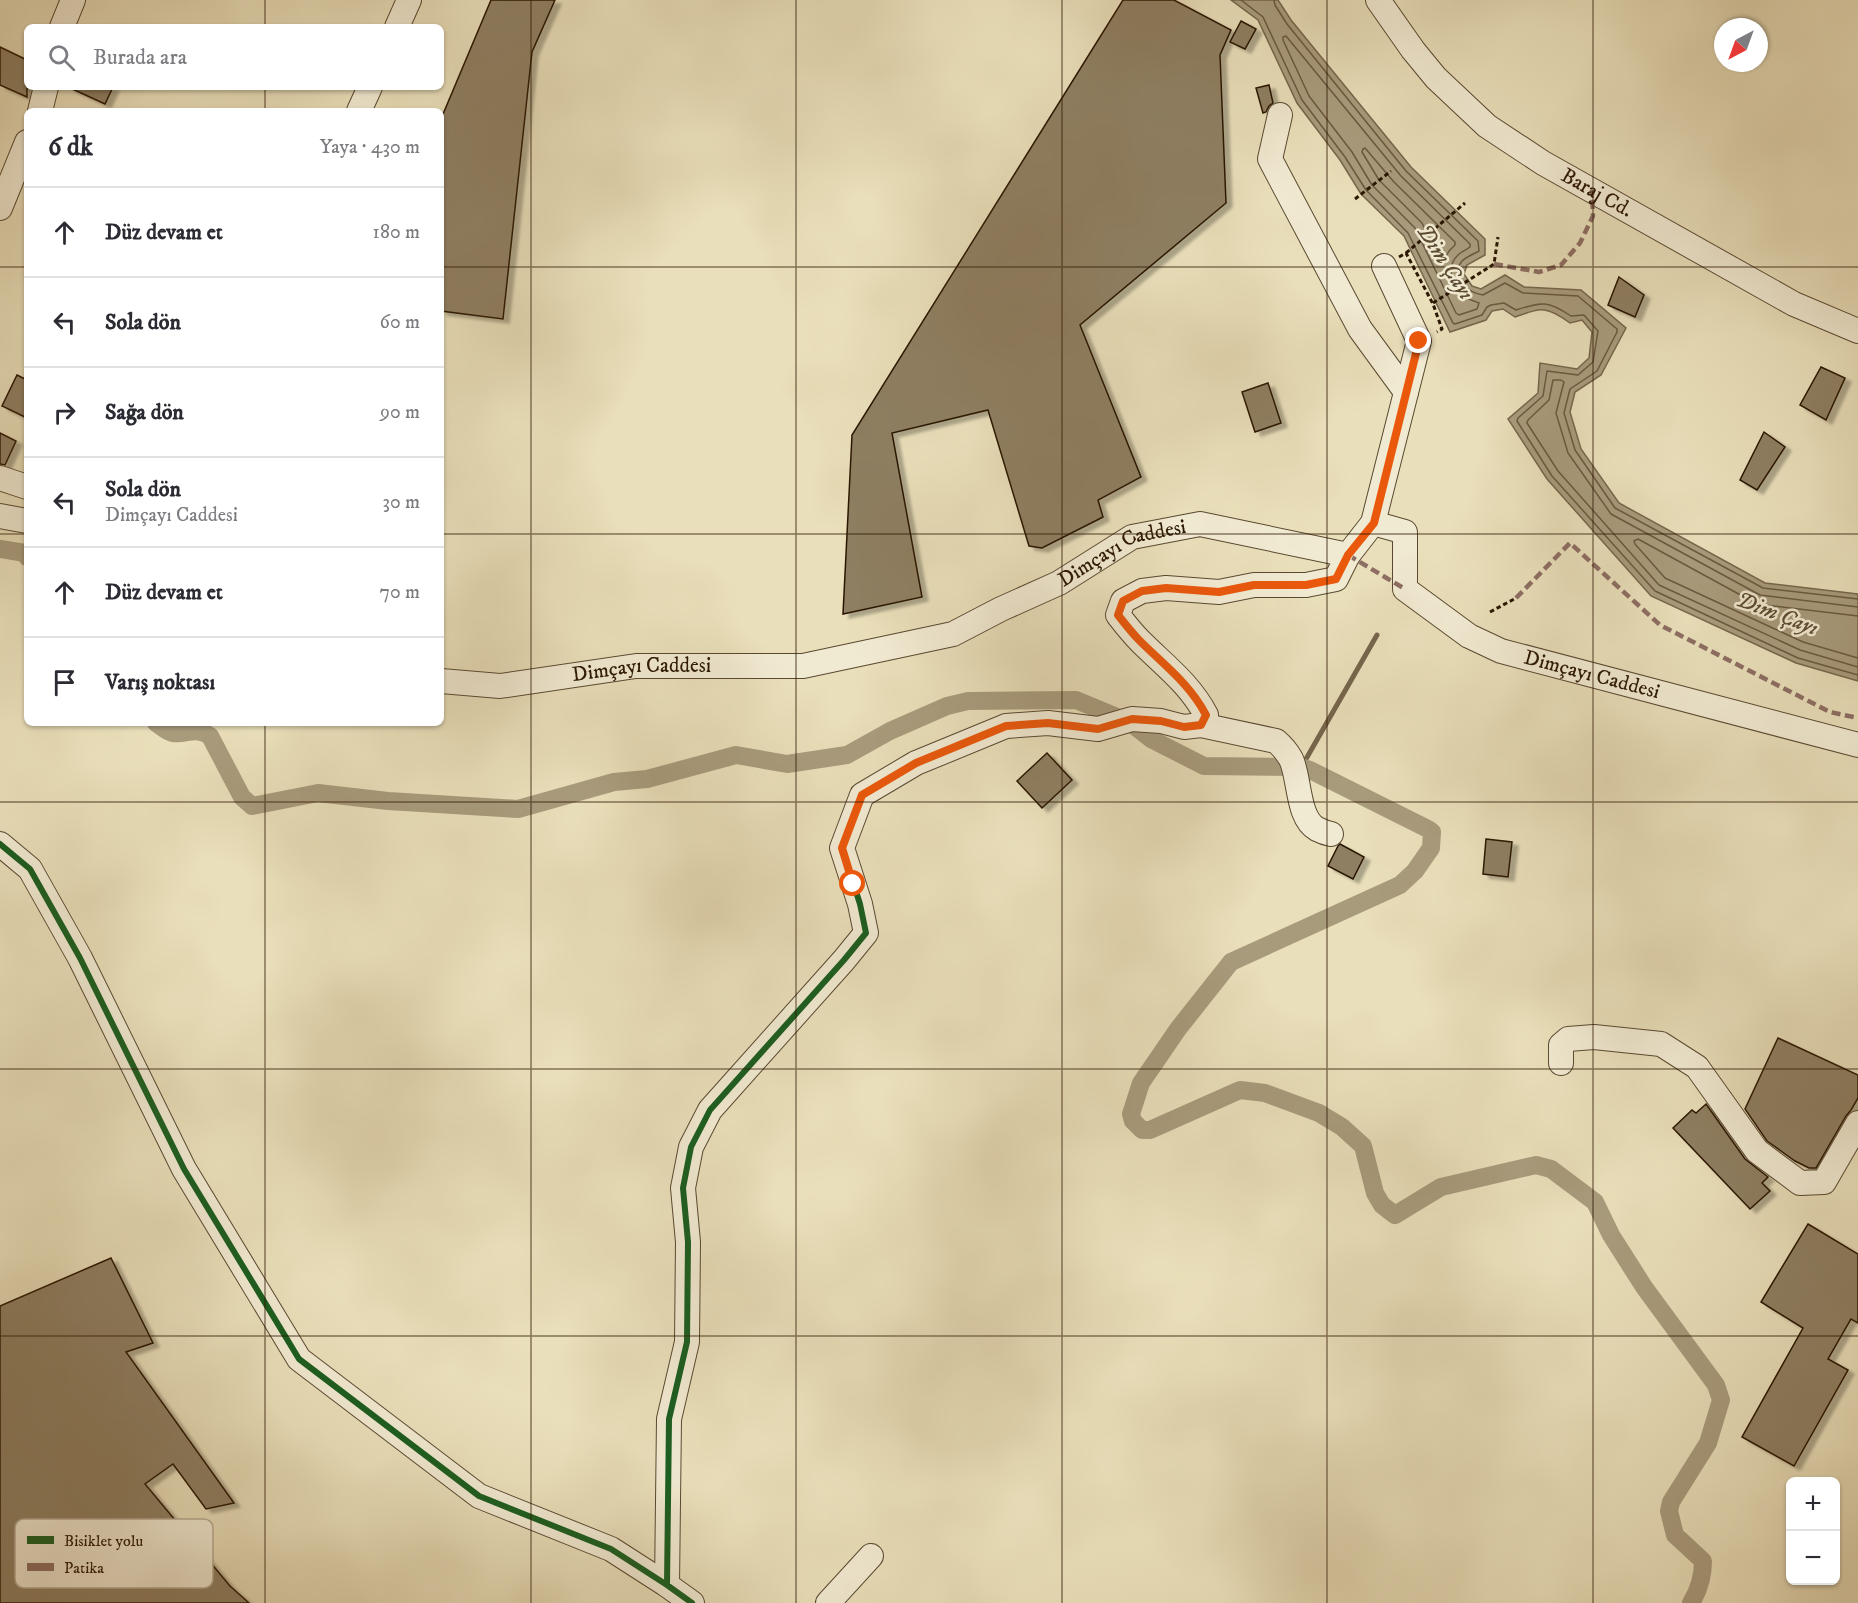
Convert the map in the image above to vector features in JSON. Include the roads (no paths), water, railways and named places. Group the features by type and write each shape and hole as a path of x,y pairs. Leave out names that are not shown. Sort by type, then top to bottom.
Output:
{"street":[{"path":"63,24 73,0"},
{"path":"398,24 409,0"},
{"name":"Baraj Cd.","path":"1378,0 1436,78 1487,126 1543,163 1794,304 1858,331"},
{"path":"40,108 45,90"},
{"path":"360,108 369,90"},
{"path":"1280,115 1270,159 1360,329 1406,392"},
{"path":"0,208 24,149"},
{"path":"1201,725 1206,715 1198,700 1173,670 1138,640 1118,615 1123,601 1142,591 1166,588 1219,592 1254,585 1306,585 1336,579 1348,555 1374,523 1419,341 1384,266"},
{"path":"0,478 24,486"},
{"path":"0,516 24,520"},
{"name":"Dimçayı Caddesi","path":"1374,523 1405,532 1405,589 1469,636 1501,651 1858,745"},
{"name":"Dimçayı Caddesi","path":"444,681 500,686 636,666 803,666 953,634 1059,583 1132,537 1200,524 1348,555"},
{"path":"667,1585 669,1419 687,1342 688,1242 683,1188 691,1147 710,1110 866,933 860,904 842,848 862,795 916,763 1006,726 1048,723 1098,729 1127,721 1161,721 1184,727 1201,725 1276,741 1283,747 1293,769 1306,819 1316,829 1331,834"},
{"path":"0,844 30,869 80,958 184,1169 299,1359 479,1496 611,1549 692,1603"},
{"path":"1561,1063 1561,1045 1568,1039 1594,1037 1661,1044 1696,1067 1757,1151 1800,1183 1824,1182 1858,1123"},
{"path":"828,1603 871,1556"}],"water":[{"name":"Dim Çayı","path":"1231,0 1278,0 1291,20 1411,167 1485,239 1485,255 1467,265 1464,274 1472,286 1481,289 1505,275 1524,287 1581,290 1626,328 1601,375 1575,392 1570,412 1581,449 1619,503 1765,583 1858,594 1858,681 1796,663 1651,596 1547,479 1508,419 1538,393 1540,363 1577,369 1589,358 1592,332 1582,320 1570,323 1549,311 1538,310 1515,317 1503,309 1492,311 1486,320 1450,332 1404,236 1361,194 1340,160 1297,103 1258,20"}],"waterway":[{"path":"0,549 24,553"},
{"path":"1302,766 1377,635"},
{"path":"160,726 173,733 195,731 210,736 242,797 252,806 318,793 388,801 518,809 614,782 647,779 736,755 787,764 847,755 890,731 947,706 968,701 1076,700 1122,719"},
{"path":"1132,724 1151,739 1204,766 1301,767 1310,770 1432,832 1431,848 1415,871 1400,885 1231,962 1178,1029 1141,1083 1131,1114 1133,1121 1142,1130 1150,1130 1240,1090 1265,1093 1319,1113 1342,1127 1363,1146 1375,1193 1382,1205 1395,1215 1441,1187 1536,1165 1551,1169 1595,1202 1611,1235 1644,1287 1716,1385 1721,1400 1708,1443 1671,1502 1669,1511 1675,1535 1703,1561 1700,1583 1691,1603"}]}
